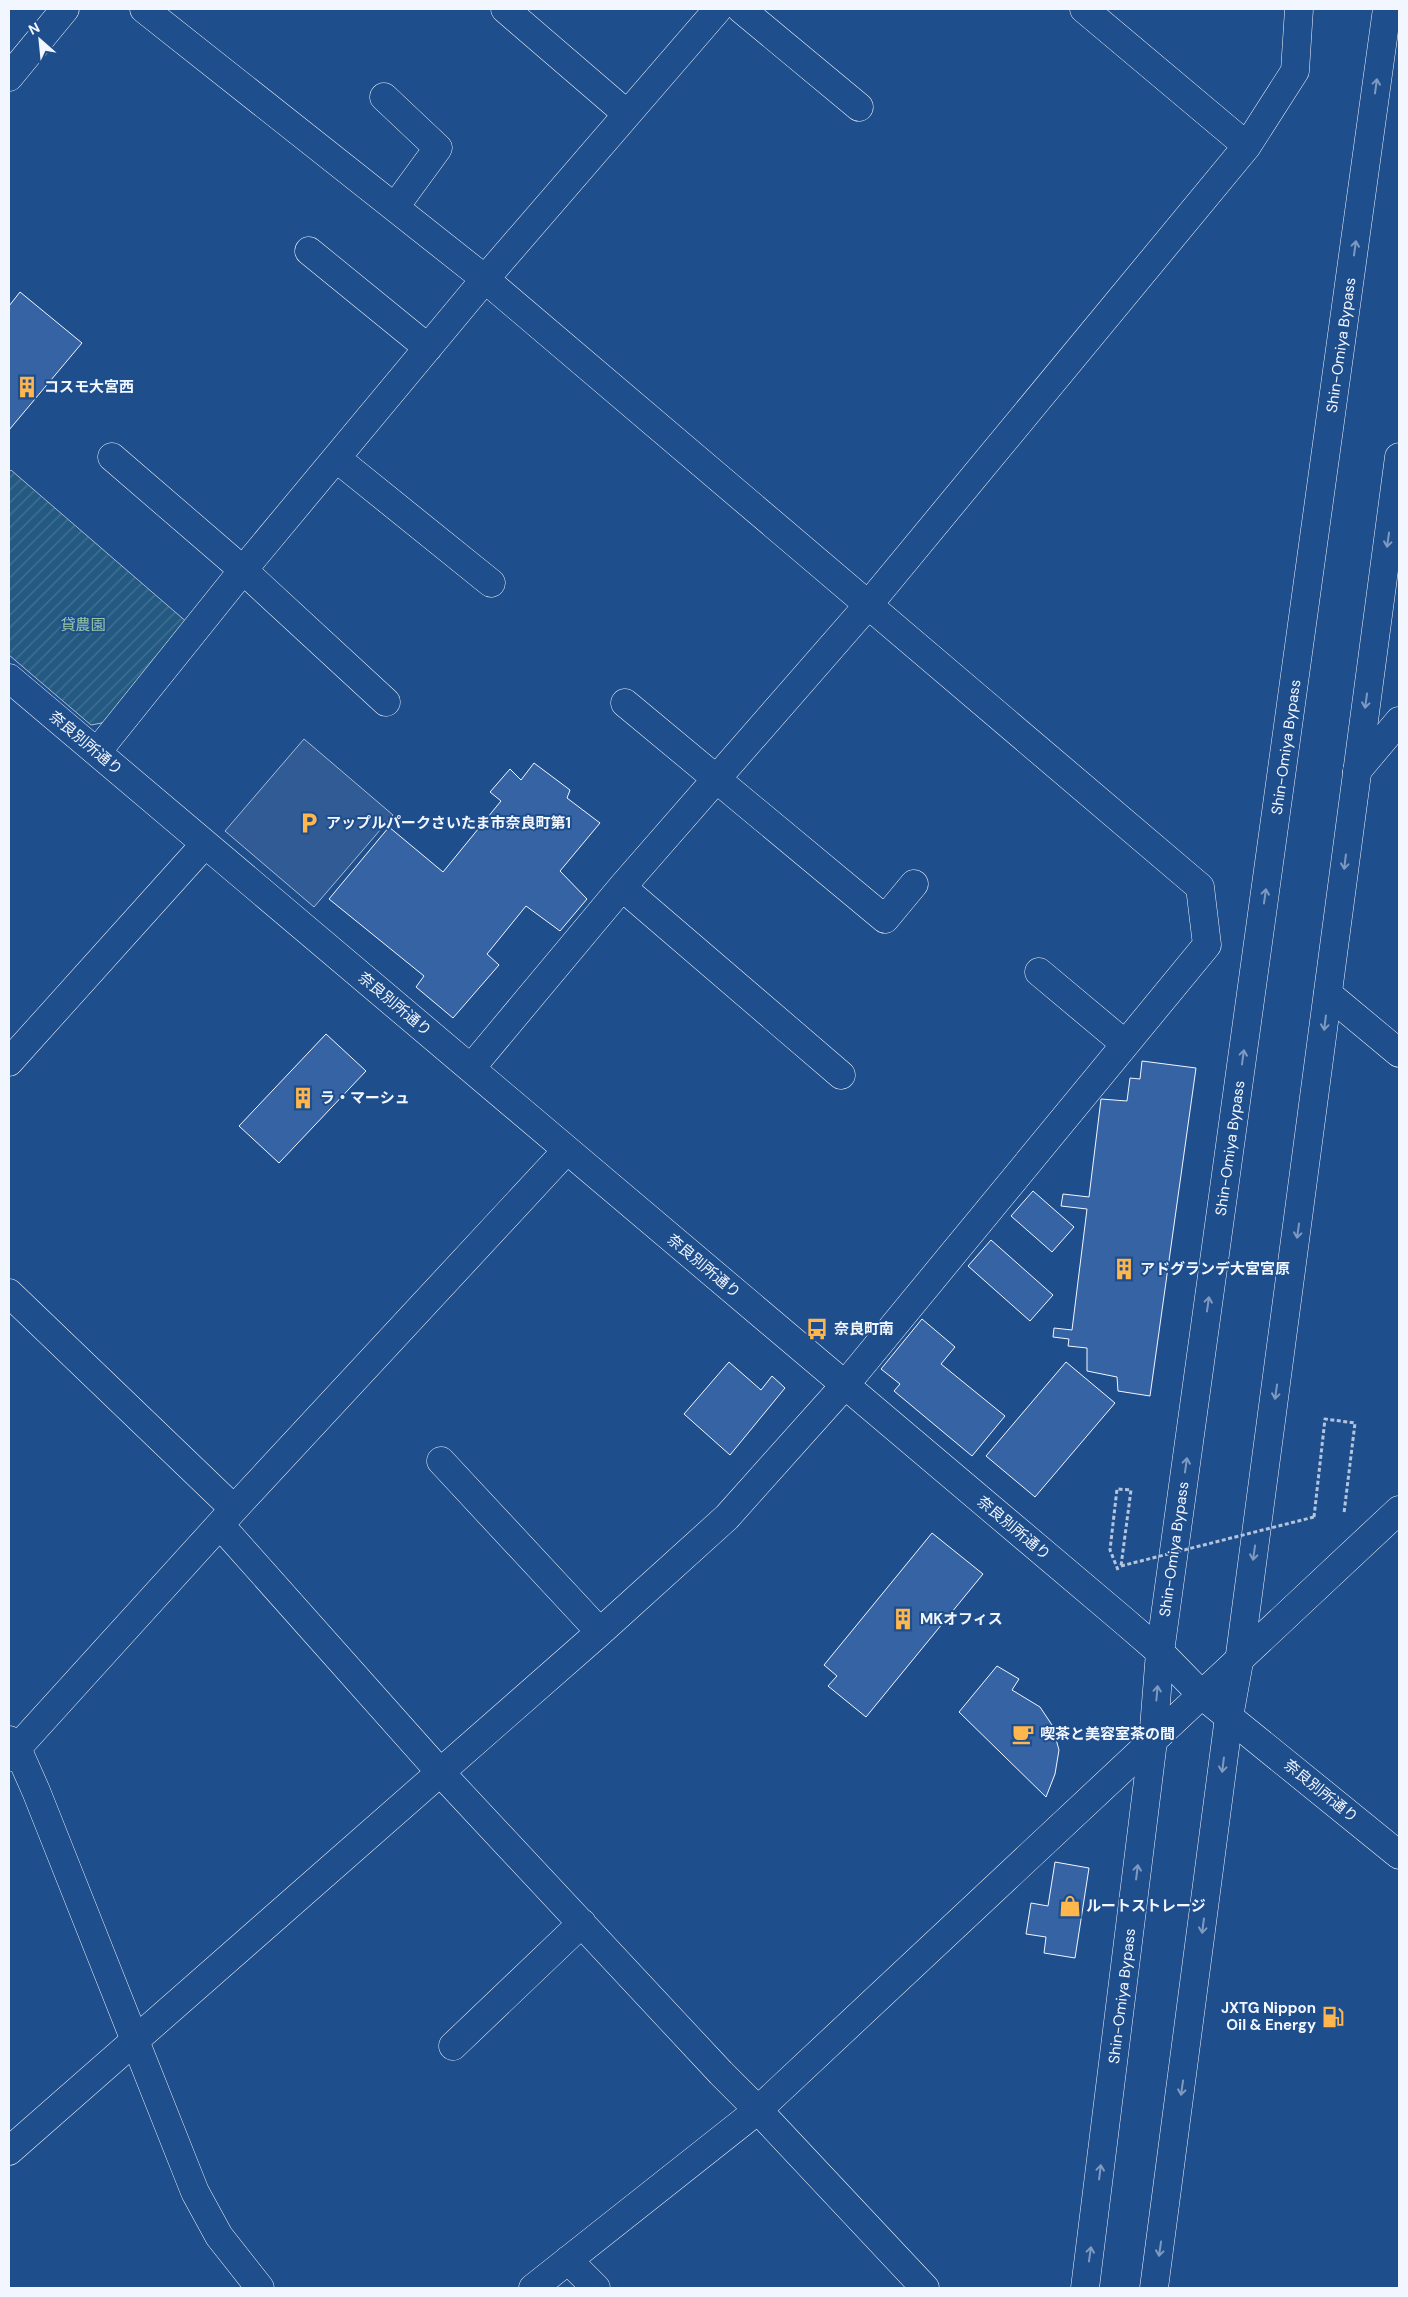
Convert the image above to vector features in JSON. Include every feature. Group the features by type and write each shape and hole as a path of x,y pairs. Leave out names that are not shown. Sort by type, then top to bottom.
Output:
{"main road":[{"path":"9,77 66,9"},
{"path":"9,2151 600,1632 727,1517 846,1385 1207,945 1200,887 485,279 144,9"},
{"path":"505,9 627,114"},
{"path":"97,752 243,570 485,279 718,9"},
{"path":"741,9 859,107"},
{"path":"1084,9 1247,146"},
{"path":"471,1068 622,887 869,604 1247,146 1295,71 1299,9"},
{"name":"Shin-Omiya Bypass","path":"1085,2288 1153,1741 1160,1652 1387,9"},
{"path":"384,97 438,148 395,207"},
{"path":"309,251 428,348"},
{"path":"112,457 243,570 386,702"},
{"path":"1154,2288 1399,457"},
{"path":"336,458 491,583"},
{"name":"奈良別所通り","path":"9,678 1160,1652 1203,1696 1399,1855"},
{"path":"625,703 884,919 914,884"},
{"path":"1357,771 1399,722"},
{"path":"9,1062 205,844"},
{"path":"622,887 841,1075"},
{"path":"1038,972 1125,1044"},
{"path":"1328,994 1399,1053"},
{"path":"260,2288 219,2236 195,2192 36,1791 12,1748 567,1150"},
{"path":"9,1292 228,1517 440,1772 720,2073 758,2110 925,2288"},
{"path":"441,1462 600,1632"},
{"path":"533,2288 758,2110 1203,1696 1399,1510"},
{"path":"454,2046 582,1923"},
{"path":"568,2260 596,2288"}],"path":[{"path":"1110,1550 1118,1490 1130,1490 1121,1566 1314,1517 1325,1419 1355,1423 1343,1517"}],"green space":[{"name":"貸農園","path":"11,470 189,624 112,721 91,725 9,655 9,472"}],"shaded area":[{"name":"アップルパークさいたま市奈良町第1","path":"304,739 393,815 314,907 225,831"}],"building":[{"name":"コスモ大宮西","path":"20,292 82,343 9,430 9,306"},
{"path":"534,763 570,790 567,798 600,823 560,871 587,899 560,931 526,906 487,954 499,965 453,1018 416,987 424,976 329,899 389,827 443,872 501,801 490,792 510,769 521,780"},
{"name":"ラ・マーシュ","path":"326,1034 366,1071 279,1163 239,1126"},
{"name":"アドグランデ大宮宮原","path":"1142,1061 1196,1068 1150,1396 1118,1391 1117,1377 1087,1371 1087,1348 1068,1346 1069,1339 1053,1337 1054,1328 1072,1330 1087,1209 1061,1206 1063,1194 1089,1197 1101,1099 1127,1101 1130,1078 1140,1079"},
{"path":"1033,1191 1074,1227 1052,1252 1011,1216"},
{"path":"991,1240 1053,1295 1030,1321 968,1266"},
{"path":"922,1319 955,1347 941,1364 1005,1416 972,1456 894,1391 900,1384 881,1369"},
{"path":"729,1362 761,1390 772,1376 785,1388 730,1455 684,1414"},
{"path":"1066,1362 1115,1403 1035,1497 986,1456"},
{"name":"MKオフィス","path":"932,1533 983,1574 866,1717 828,1686 837,1676 824,1665"},
{"path":"997,1666 1019,1679 1012,1690 1040,1707 1052,1725 1059,1750 1055,1774 1046,1797 959,1712"},
{"path":"1055,1862 1089,1868 1075,1958 1044,1953 1046,1937 1026,1934 1031,1903 1048,1906"}],"place":[{"name":"コスモ大宮西","path":"27,387"},
{"name":"アップルパークさいたま市奈良町第1","path":"309,823"},
{"name":"ラ・マーシュ","path":"303,1098"},
{"name":"アドグランデ大宮宮原","path":"1124,1269"},
{"name":"奈良町南","path":"817,1329"},
{"name":"MKオフィス","path":"903,1619"},
{"name":"喫茶と美容室茶の間","path":"1023,1734"},
{"name":"ルートストレージ","path":"1070,1906"},
{"name":"JXTG Nippon Oil & Energy","path":"1333,2017"}]}
